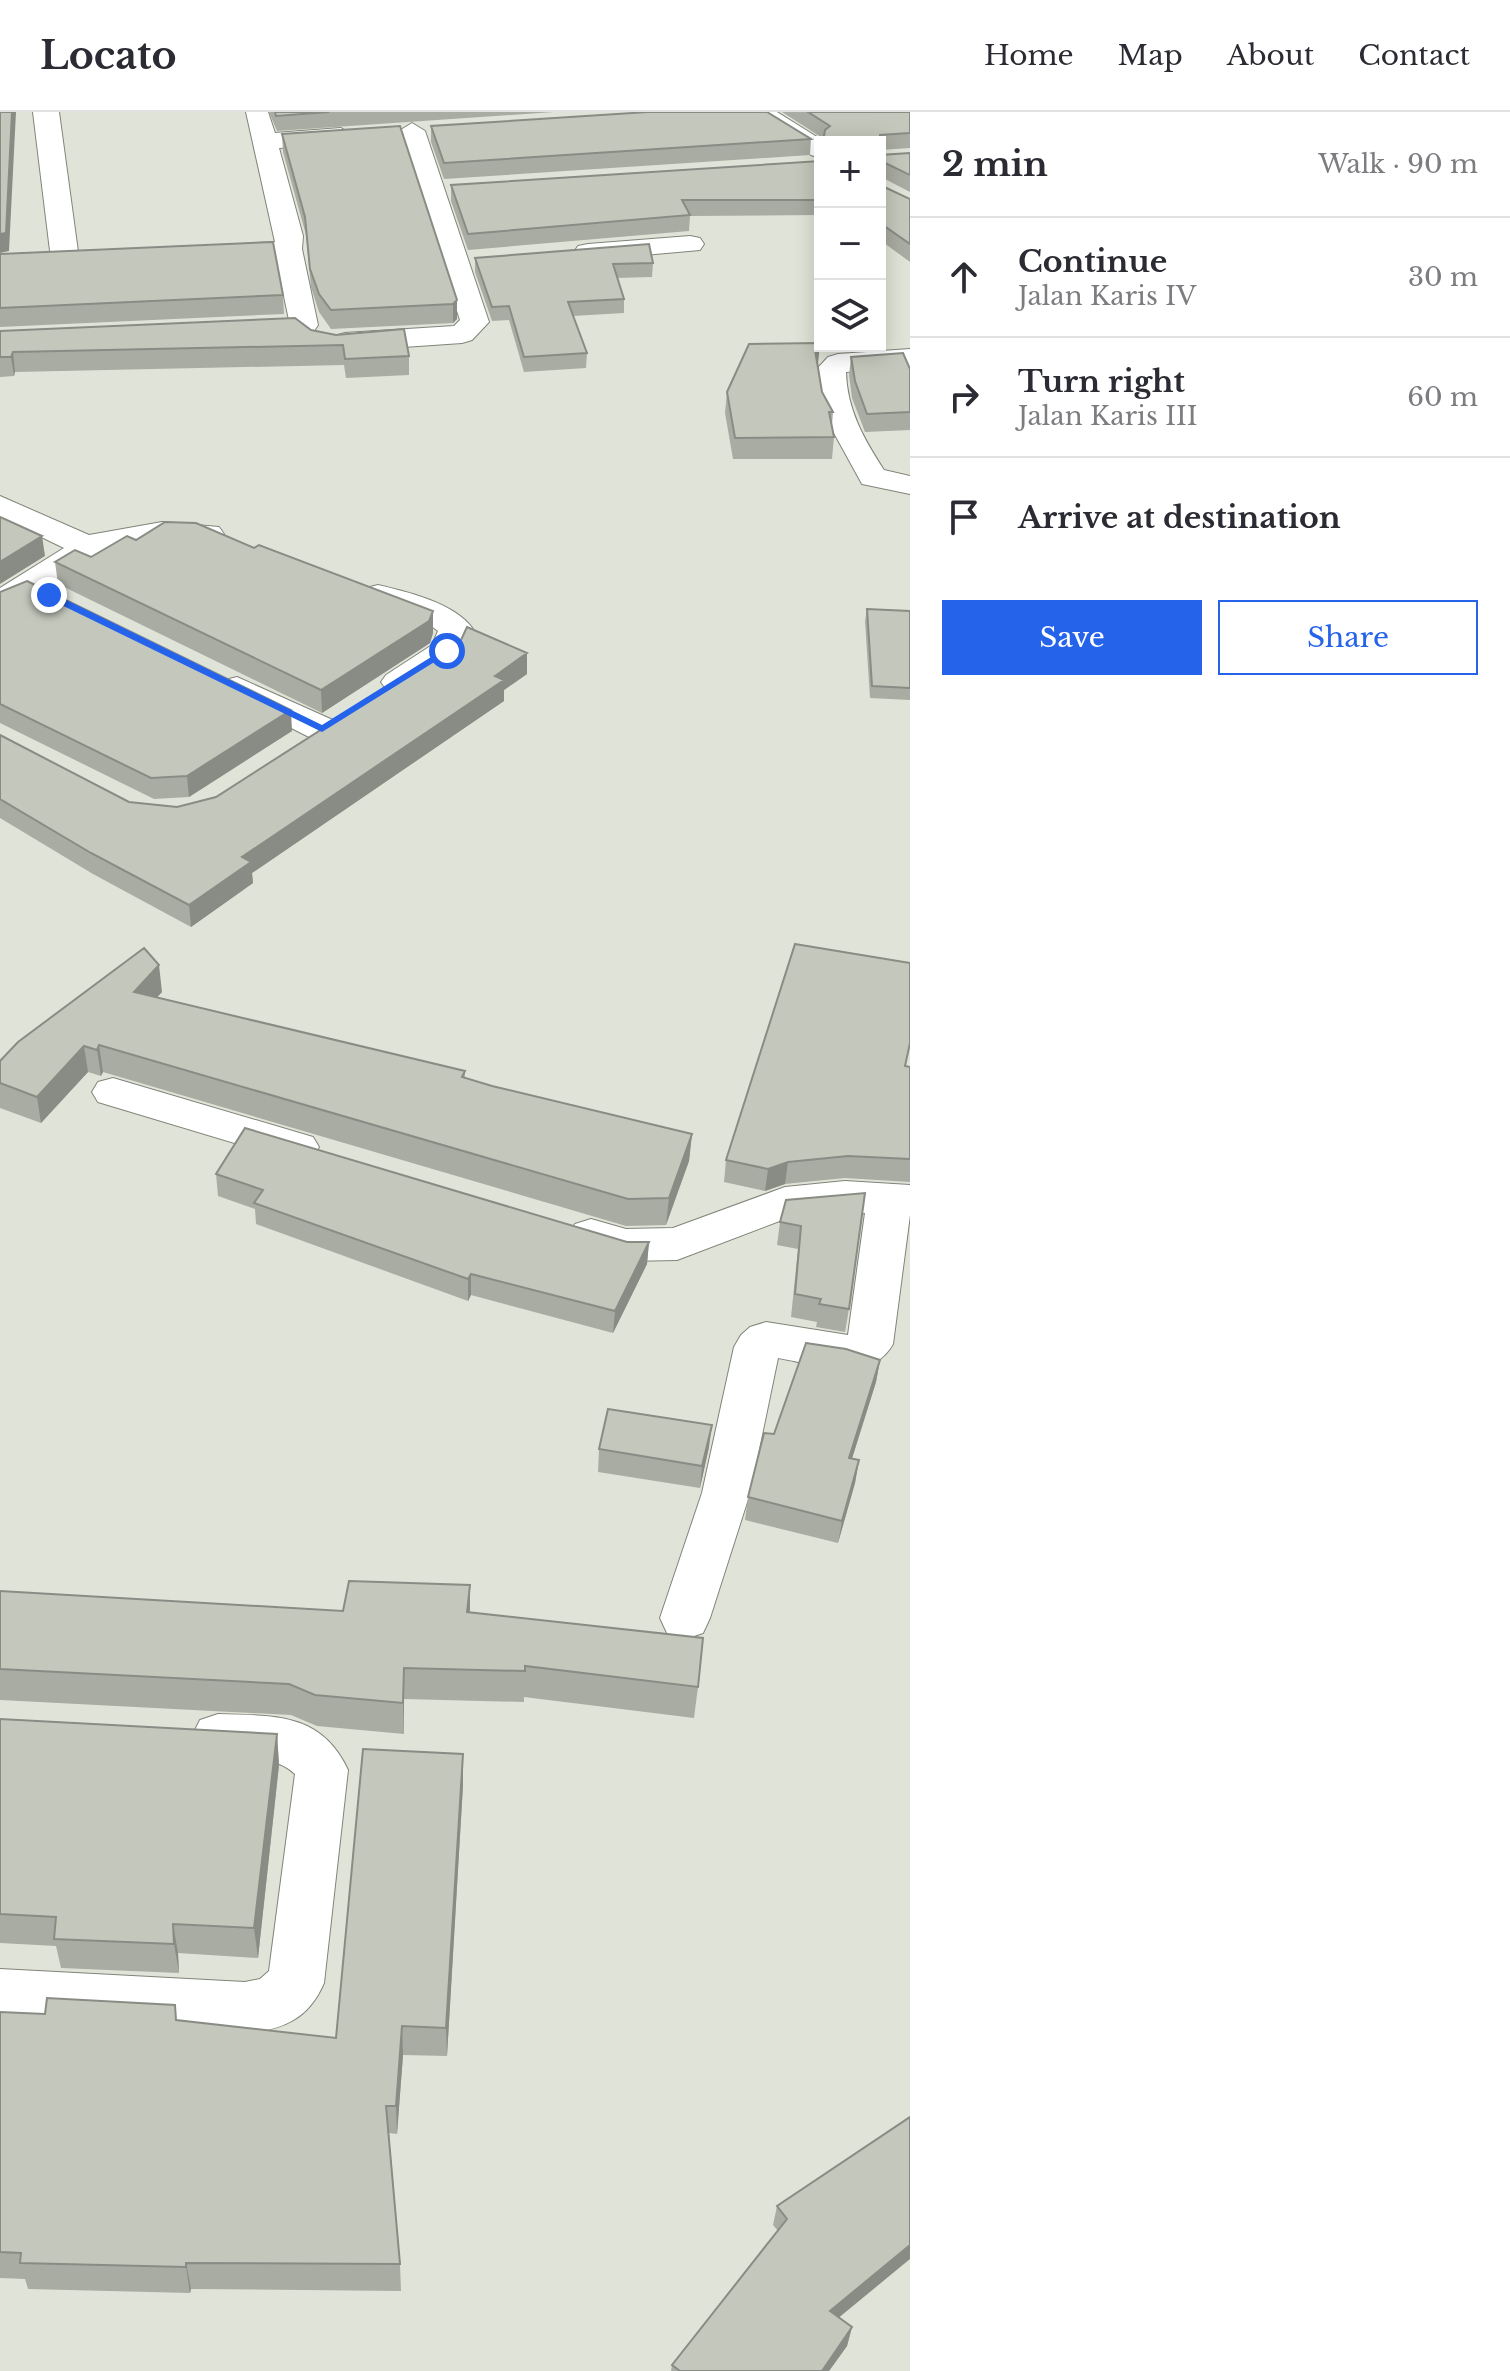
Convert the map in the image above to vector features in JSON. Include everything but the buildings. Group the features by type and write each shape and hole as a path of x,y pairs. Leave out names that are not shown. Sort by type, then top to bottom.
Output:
{"street":[{"path":"46,112 52,260 96,258"},
{"path":"257,112 289,236 288,249 304,325 322,340 337,342 462,334 472,329 475,322 412,131"},
{"path":"760,112 814,159"},
{"path":"263,142 443,129"},
{"path":"430,191 461,189"},
{"path":"564,254 690,244"},
{"path":"188,255 288,249"},
{"path":"454,262 486,260"},
{"path":"273,326 304,325"},
{"path":"910,358 838,363 831,370 830,393 842,427 873,477 910,485"},
{"path":"0,505 88,547"},
{"path":"0,601 47,594 88,547 124,538 179,530 206,533 235,544"},
{"path":"0,622 108,554 124,538"},
{"path":"213,675 334,722 447,651 456,629 442,618 354,586"},
{"path":"113,1092 339,1159"},
{"path":"550,1223 626,1245 677,1244 785,1202 845,1196 900,1199 870,1344 852,1353 766,1339 757,1347 726,1493 685,1618"},
{"path":"0,1995 245,2008 274,2004 296,1983 322,1770 311,1751 291,1740 169,1733"}],"route":[{"path":"49,595 322,729 447,651"}]}
